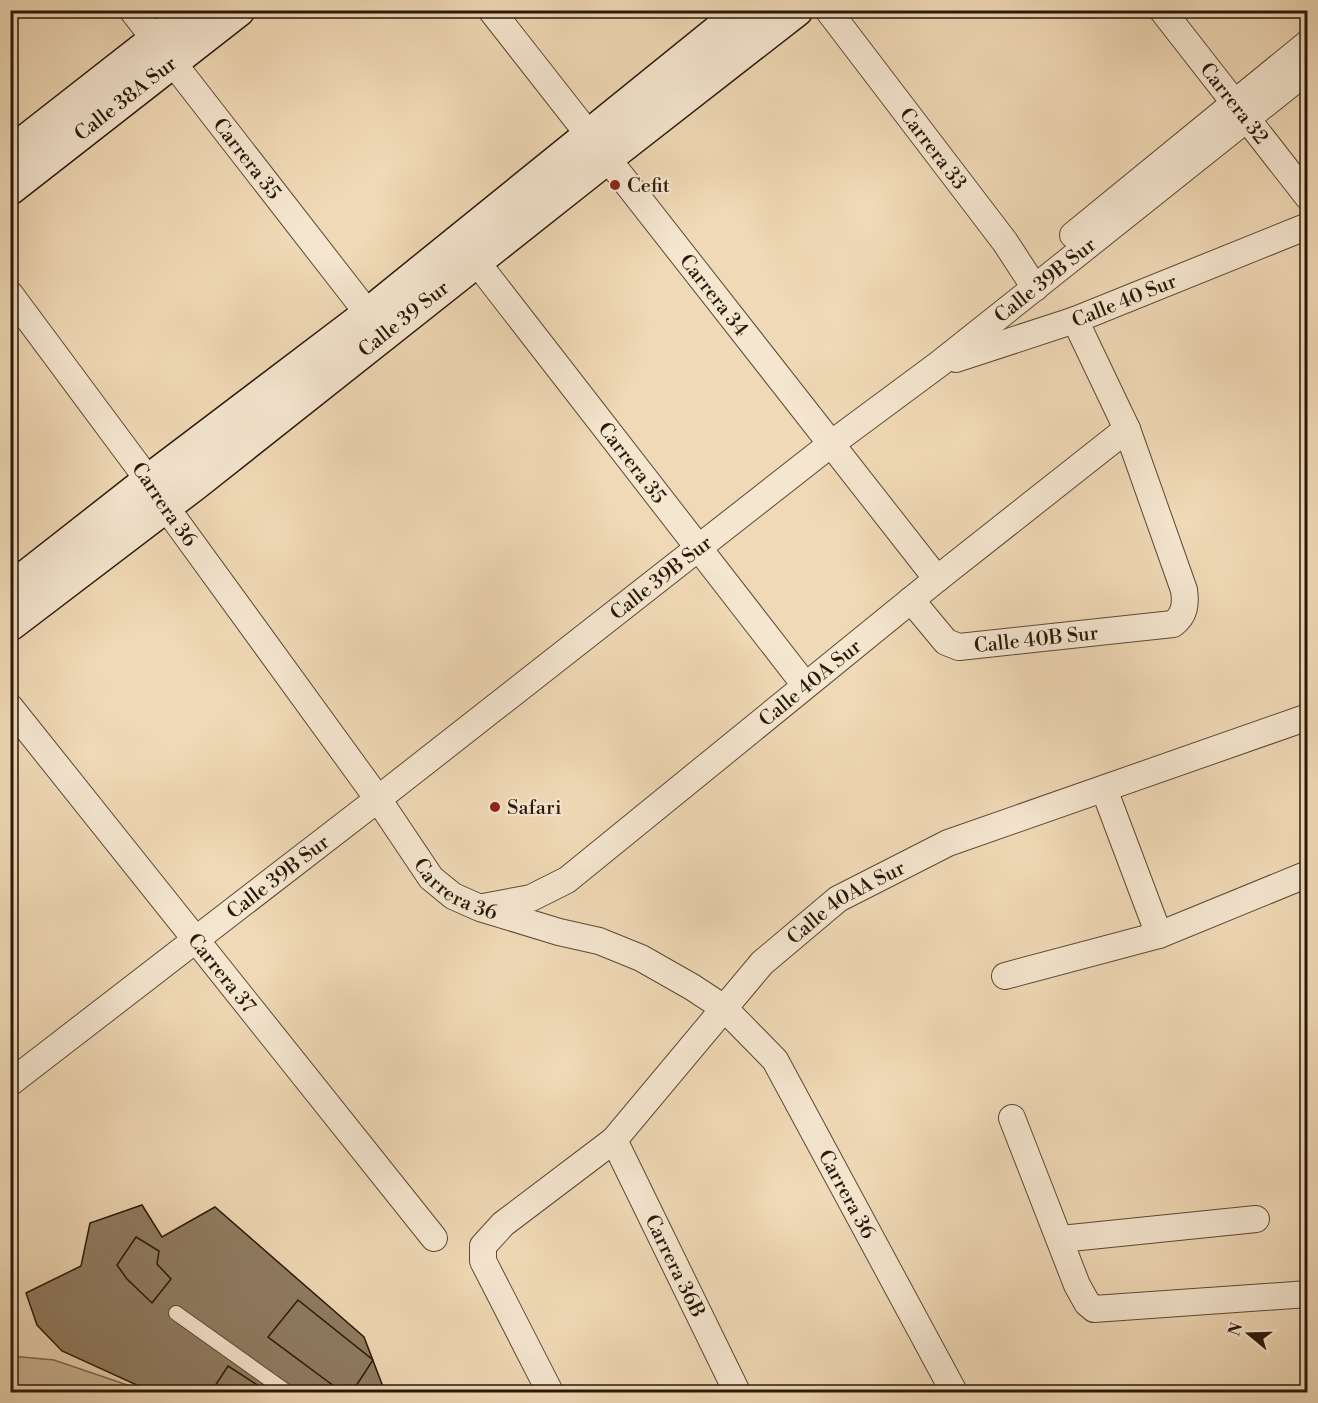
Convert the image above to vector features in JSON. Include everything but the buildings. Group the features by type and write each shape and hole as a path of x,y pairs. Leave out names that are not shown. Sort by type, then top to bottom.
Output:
{"street":[{"name":"Carrera 35","path":"132,10 376,324"},
{"name":"Calle 38A Sur","path":"10,188 163,51 194,10"},
{"name":"Calle 38A Sur","path":"10,154 163,51 238,10"},
{"name":"Carrera 34","path":"491,10 937,579"},
{"name":"Calle 39 Sur","path":"597,147 744,10"},
{"name":"Calle 39 Sur","path":"10,624 157,494 376,324 597,147 796,10"},
{"name":"Carrera 33","path":"828,10 1005,242 1031,281"},
{"name":"Carrera 32","path":"1162,10 1308,198"},
{"name":"Calle 39B Sur","path":"10,1083 378,799 831,444 939,364 1031,281 1240,111 1308,43"},
{"name":"Calle 39B Sur","path":"1240,111 1308,70"},
{"name":"Calle 40 Sur","path":"939,364 1075,320 1308,226"},
{"name":"Carrera 35","path":"468,250 806,685"},
{"name":"Carrera 36","path":"10,294 378,799 431,879 453,896 480,908 559,932 599,941 640,958 724,1008 775,1060 954,1392"},
{"path":"1075,320 1127,429"},
{"name":"Calle 40A Sur","path":"480,908 531,898 567,880 937,579 1127,429"},
{"name":"Calle 40B Sur","path":"911,600 946,642 959,646 1173,624 1179,620 1186,603 1184,590 1127,429"},
{"name":"Calle 39 Sur","path":"10,590 157,494"},
{"name":"Carrera 37","path":"10,707 434,1238"},
{"name":"Calle 40AA Sur","path":"550,1392 483,1261 482,1250 485,1243 504,1224 614,1140 762,963 837,899 948,843 1308,717"},
{"path":"1104,789 1160,935"},
{"path":"1005,976 1160,935 1308,874"},
{"path":"1012,1118 1077,1285 1087,1303 1094,1309 1308,1294"},
{"name":"Carrera 36B","path":"614,1140 737,1392"},
{"path":"1060,1239 1256,1219"}],"lane":[{"path":"176,1313 287,1392"}],"shaded area":[{"path":"11,1356 54,1360 148,1392 11,1392"}],"place":[{"name":"Cefit","path":"615,185"},
{"name":"Safari","path":"495,807"}]}
